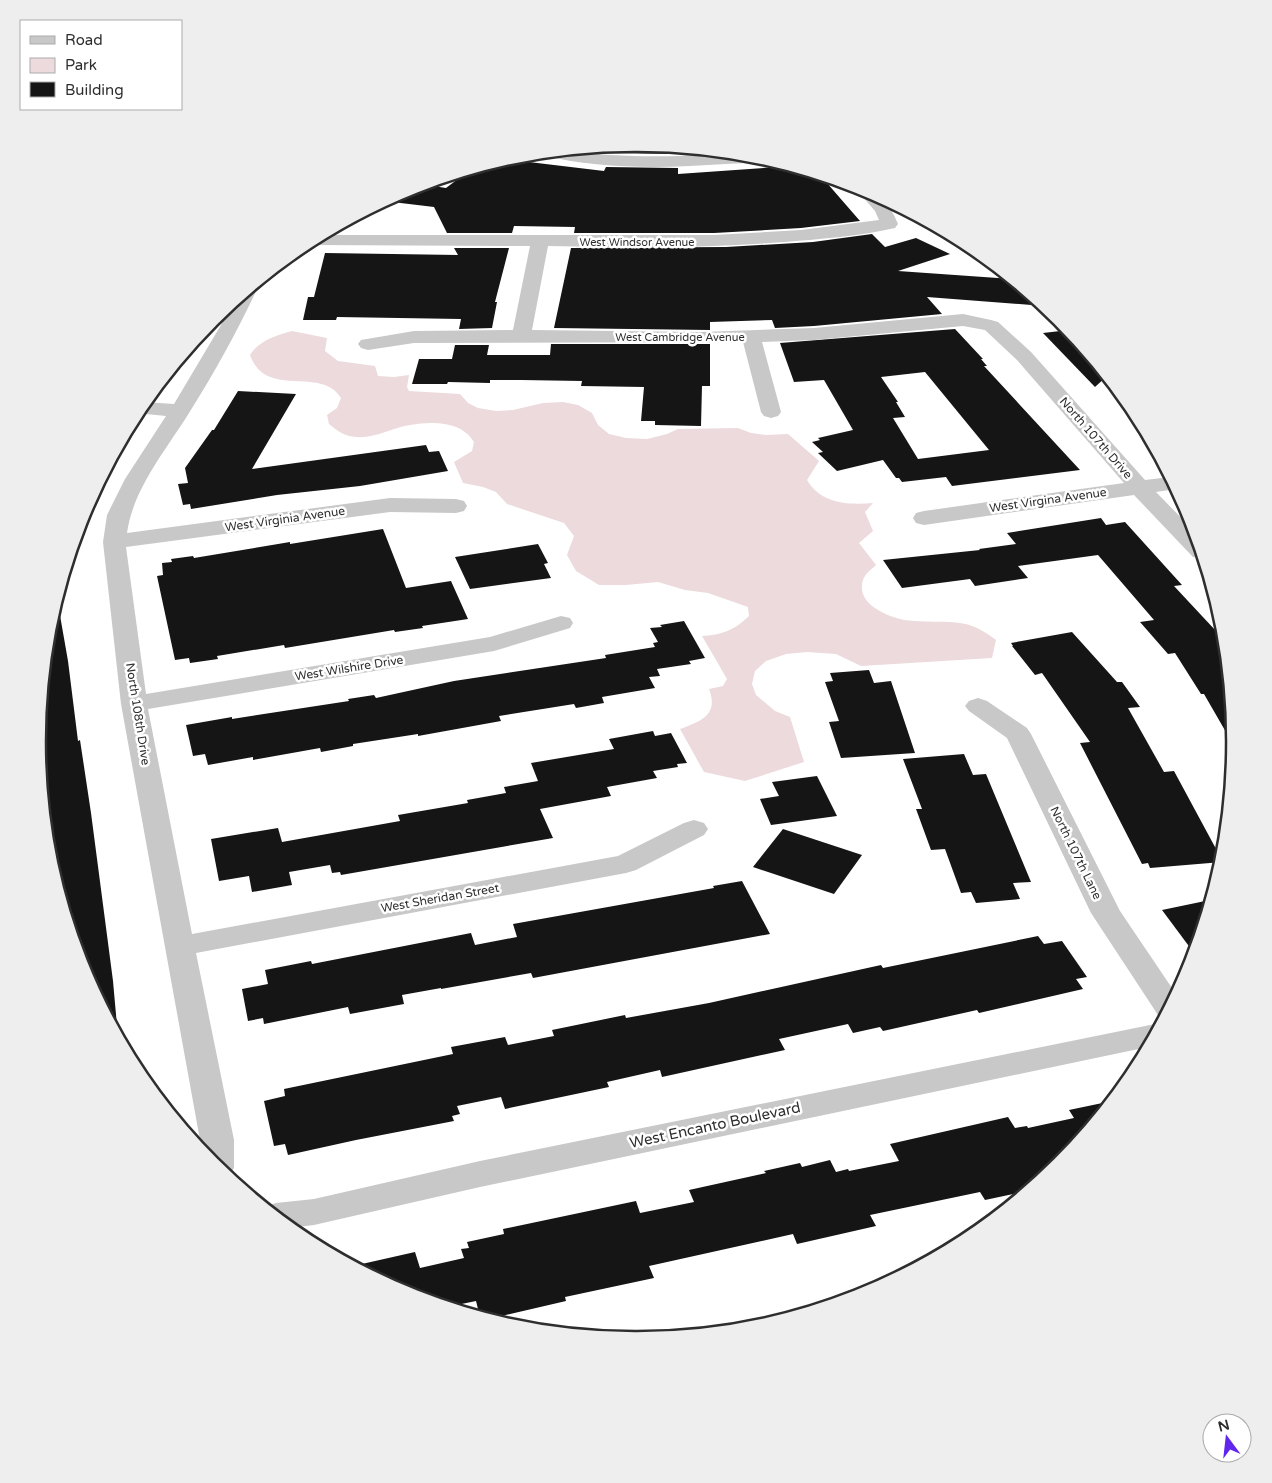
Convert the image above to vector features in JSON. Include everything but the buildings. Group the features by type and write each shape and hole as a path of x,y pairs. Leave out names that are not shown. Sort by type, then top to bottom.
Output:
{"street":[{"path":"575,155 613,160 675,162 723,159"},
{"name":"West Windsor Avenue","path":"326,240 630,244 751,240 804,236 889,224 883,209 879,205"},
{"path":"385,240 388,220"},
{"path":"521,336 540,242"},
{"name":"North 108th Drive","path":"217,1157 217,1140 134,704 114,542 118,515 126,497 144,464 180,411 231,325 241,303"},
{"name":"West Cambridge Avenue","path":"368,344 414,337 751,337 855,331 963,320 991,326"},
{"name":"North 107th Drive","path":"991,326 1024,356 1139,487 1190,540"},
{"path":"751,337 771,412"},
{"path":"150,409 180,411"},
{"name":"West Virgina Avenue","path":"924,518 1166,484"},
{"name":"West Virginia Avenue","path":"114,542 390,505 456,506"},
{"name":"West Wilshire Drive","path":"134,704 494,644 561,623"},
{"name":"North 107th Lane","path":"978,706 1018,734 1106,913 1165,1001"},
{"name":"West Sheridan Street","path":"179,946 626,864 694,829"},
{"name":"West Encanto Boulevard","path":"285,1215 314,1212 490,1172 1147,1037"}],"green space":[{"path":"292,331 327,338 325,351 338,361 375,366 378,376 394,377 409,375 407,387 409,391 460,394 468,403 478,408 496,411 513,410 543,403 563,402 578,405 592,413 598,425 609,434 626,438 647,439 678,429 738,428 751,433 766,435 788,434 819,461 807,480 820,494 845,503 873,503 865,512 873,531 859,543 876,565 867,573 862,582 862,590 867,601 885,614 904,620 958,623 978,629 996,640 992,658 861,666 836,654 807,652 786,654 766,661 755,671 752,684 756,695 775,711 790,717 804,762 745,781 704,772 680,729 706,716 712,705 709,689 723,686 727,679 702,636 722,633 738,625 749,616 748,607 708,593 685,590 658,582 599,585 576,571 567,555 574,536 564,523 507,504 496,492 463,483 454,462 472,451 474,442 469,435 454,426 437,423 419,424 366,437 349,436 339,431 329,424 327,415 337,408 341,398 332,389 321,384 281,380 268,376 258,368 250,355 263,342"}]}
